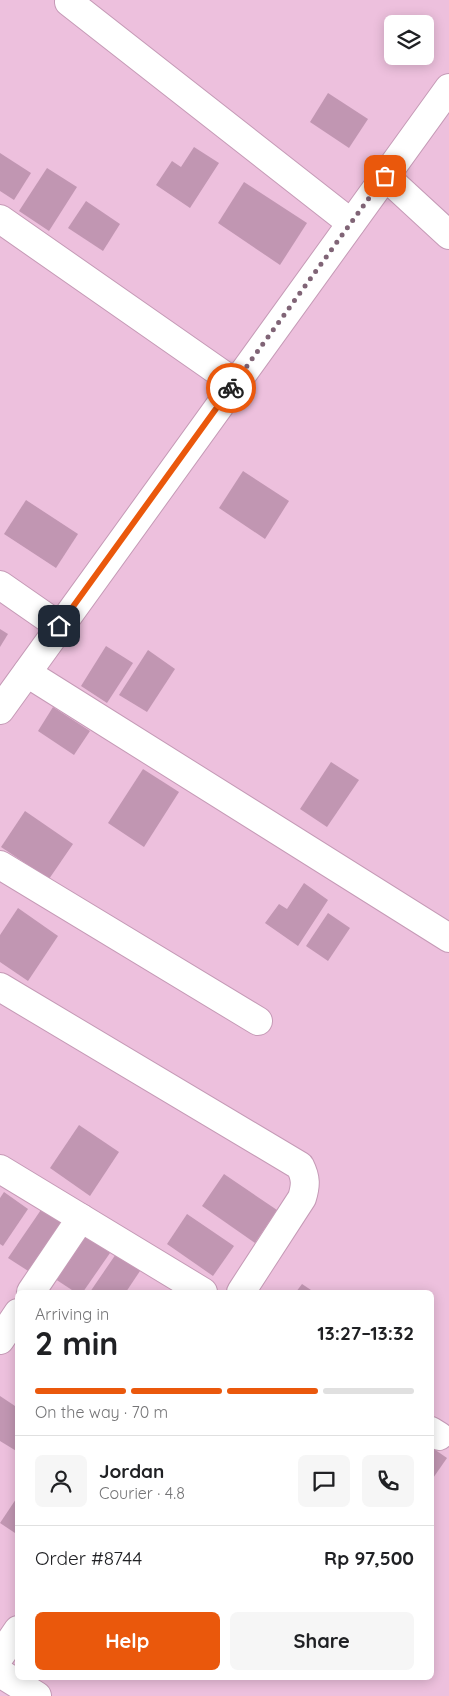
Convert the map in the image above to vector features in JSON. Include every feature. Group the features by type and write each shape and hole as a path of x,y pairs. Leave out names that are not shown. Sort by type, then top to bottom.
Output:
{"street":[{"path":"69,2 351,223"},
{"path":"0,710 449,88"},
{"path":"385,176 449,234"},
{"path":"0,219 235,383"},
{"path":"0,585 59,626"},
{"path":"27,673 449,938"},
{"path":"0,865 258,1022"},
{"path":"0,987 300,1166 305,1176 306,1186 302,1198 242,1290"},
{"path":"0,1169 200,1290"},
{"path":"32,1290 81,1218"},
{"path":"0,1340 15,1318"},
{"path":"0,1656 15,1634"},
{"path":"0,1674 37,1696"}],"building":[{"path":"328,93 368,119 349,148 310,122"},
{"path":"194,147 219,163 190,208 156,185 172,161 181,167"},
{"path":"0,153 31,173 14,200 0,191"},
{"path":"47,168 77,187 49,231 19,211"},
{"path":"244,182 307,223 280,265 218,223"},
{"path":"86,201 120,224 103,251 68,228"},
{"path":"243,471 289,501 265,539 219,508"},
{"path":"26,500 78,534 56,568 4,534"},
{"path":"0,629 8,634 0,647"},
{"path":"106,646 133,663 107,703 81,686"},
{"path":"148,650 175,669 147,712 119,695"},
{"path":"53,707 90,731 74,755 38,731"},
{"path":"331,762 359,780 327,827 300,809"},
{"path":"143,769 179,792 144,847 108,823"},
{"path":"25,811 73,844 49,879 1,847"},
{"path":"304,883 328,900 298,946 265,923 279,904 287,909"},
{"path":"18,908 58,936 28,981 0,962 0,935"},
{"path":"328,913 350,928 328,961 306,946"},
{"path":"79,1125 119,1152 90,1196 50,1168"},
{"path":"224,1174 277,1210 255,1243 202,1206"},
{"path":"4,1192 28,1209 3,1246 0,1244 0,1198"},
{"path":"45,1204 72,1223 36,1276 8,1258"},
{"path":"187,1214 234,1246 213,1276 167,1244"},
{"path":"76,1229 110,1253 84,1290 72,1290 46,1273"},
{"path":"118,1251 142,1268 127,1290 91,1290"},
{"path":"302,1284 311,1290 298,1290"},
{"path":"0,1396 15,1406 15,1450 0,1441"},
{"path":"434,1449 447,1458 434,1477"},
{"path":"15,1500 15,1533 0,1523"}],"way so far":[{"path":"231,388 385,176"}],"route":[{"path":"59,626 231,388"}]}
